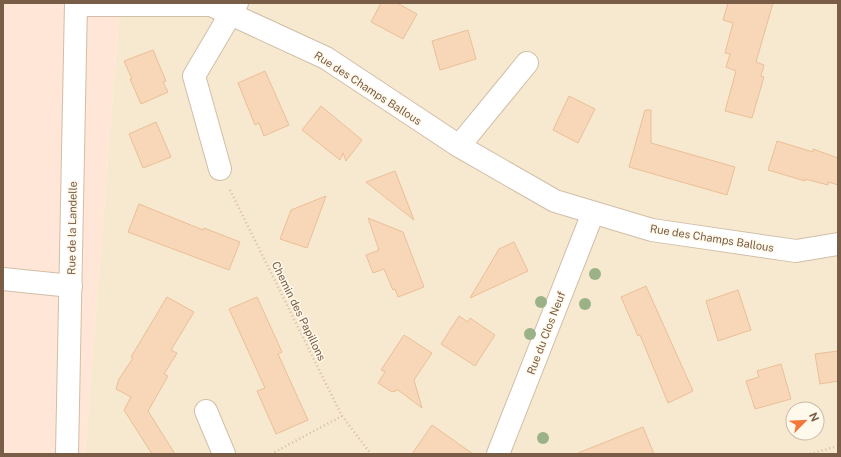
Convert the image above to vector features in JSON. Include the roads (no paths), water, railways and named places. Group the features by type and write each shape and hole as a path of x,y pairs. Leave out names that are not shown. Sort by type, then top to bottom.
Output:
{"street":[{"name":"Rue des Champs Ballous","path":"76,4 211,5 234,8 326,58 459,146 555,201 593,213 652,230 796,251 838,244"},
{"name":"Rue de la Landelle","path":"68,454 76,4"},
{"path":"220,169 194,76 234,8"},
{"path":"459,146 527,63"},
{"name":"Rue du Clos Neuf","path":"498,454 593,213"},
{"path":"3,279 71,286"},
{"path":"206,412 224,454"}]}
